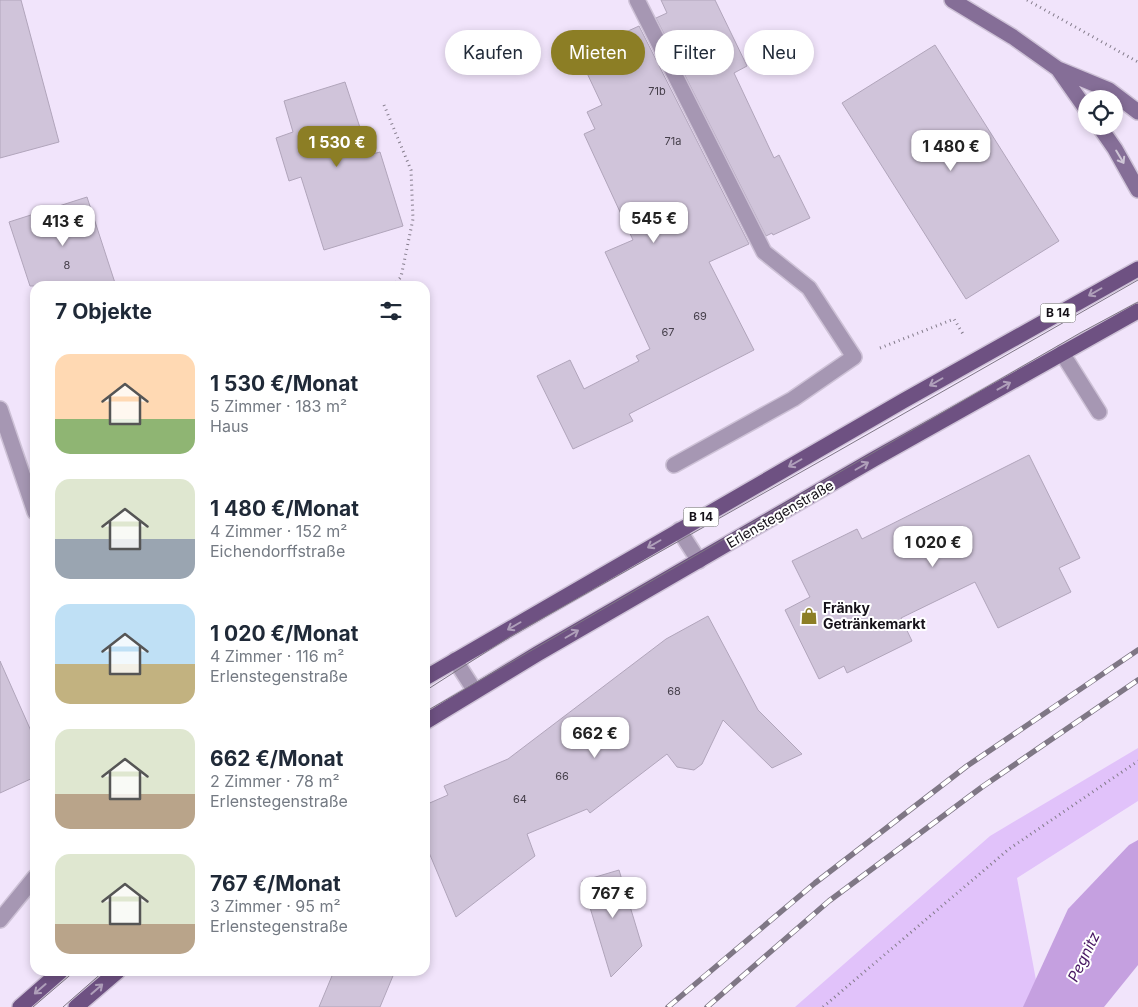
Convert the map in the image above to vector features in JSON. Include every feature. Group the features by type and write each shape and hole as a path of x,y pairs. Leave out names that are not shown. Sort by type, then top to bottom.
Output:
{"main road":[{"name":"B 14","path":"430,675 912,396 1138,269"},
{"name":"Erlenstegenstraße","path":"430,719 699,560 1138,311"},
{"path":"20,1007 55,976"},
{"path":"76,1007 112,976"}],"street":[{"path":"637,0 764,252 809,288 854,357 793,399 674,465"},
{"path":"952,0 1012,37 1058,69 1109,90 1138,112"},
{"path":"1058,69 1078,98"},
{"path":"1105,135 1138,190"},
{"path":"1062,353 1099,412"},
{"path":"0,409 30,497"},
{"path":"679,530 699,560"},
{"path":"455,660 475,691"},
{"path":"0,920 30,883"}],"path":[{"path":"1027,0 1138,62"},
{"path":"384,105 411,170 412,179 413,219 401,277 397,281"},
{"path":"890,345 954,319"},
{"path":"824,1007 1009,849 1138,761"}],"shaded area":[{"path":"1138,748 1138,801 1017,878 1041,1007 795,1007 990,836"}],"water":[{"name":"Pegnitz","path":"1138,840 1138,965 1104,1007 1023,1007 1068,909 1129,845"}],"building":[{"path":"0,0 21,0 59,142 0,158"},
{"path":"661,0 715,0 730,30 662,30 656,18 667,13"},
{"path":"639,26 641,30 630,30"},
{"path":"645,38 655,58 655,75 664,75 749,244 709,262 754,350 629,414 633,421 573,449 537,376 570,360 584,389 639,361 636,356 650,349 605,252 633,240 584,134 595,129 587,112 602,105 588,75 645,75"},
{"path":"734,39 744,60 744,68 734,73"},
{"path":"935,45 1059,241 966,299 842,103"},
{"path":"734,73 774,158 779,155 810,218 773,235 772,233 766,236 685,75 734,75"},
{"path":"345,82 369,155 380,152 403,226 324,250 301,177 289,181 276,138 293,132 284,101"},
{"path":"87,197 114,281 30,281 30,286 9,222"},
{"path":"1029,455 1080,558 1059,568 1071,592 998,628 975,582 901,618 912,641 847,673 844,666 819,679 785,610 810,597 792,561 857,529 862,539"},
{"path":"708,616 758,710 802,754 772,768 723,720 702,764 694,770 677,767 667,754 590,813 587,809 527,834 535,856 456,917 430,855 430,803 448,795 444,786 508,759 666,639"},
{"path":"0,661 30,729 30,779 0,793"},
{"path":"619,870 642,946 611,977 582,881"},
{"path":"332,976 393,976 380,1007 319,1007"}],"tram line":[{"path":"430,688 511,636 1138,280"},
{"path":"430,709 1080,333 1138,302"},
{"path":"33,1007 69,976"},
{"path":"63,1007 98,976"}],"railway":[{"path":"668,1007 815,883 967,766 1138,650"},
{"path":"707,1007 829,901 982,787 1138,680"}],"place":[{"name":"Fränky Getränkemarkt","path":"809,616"}]}
